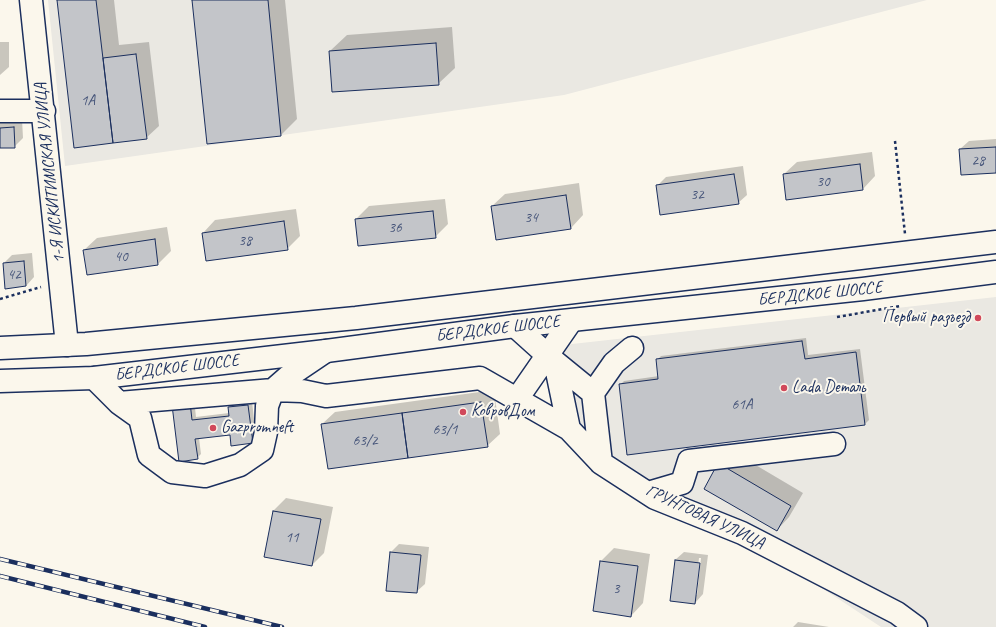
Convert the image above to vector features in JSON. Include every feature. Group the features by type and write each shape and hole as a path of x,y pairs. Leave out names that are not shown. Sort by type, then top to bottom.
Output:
{"main road":[{"name":"1-Я ИСКИТИМСКАЯ УЛИЦА","path":"31,0 44,111 67,345"},
{"path":"0,111 44,111"},
{"name":"БЕРДСКОЕ ШОССЕ","path":"0,348 67,345 356,318 907,254 996,242"},
{"name":"БЕРДСКОЕ ШОССЕ","path":"0,381 94,378 326,351 515,326 901,285 996,272"},
{"path":"517,399 551,359 571,321"},
{"path":"515,326 551,359 593,393"},
{"path":"601,463 593,393 614,363 632,348"},
{"path":"94,378 119,404 140,418 149,455 172,472 205,476 240,465 262,450 266,432 267,406 273,390 289,376 326,351"},
{"path":"551,359 569,429"},
{"path":"119,404 273,390 302,391 326,396 480,378 569,429"},
{"name":"ГРУНТОВАЯ УЛИЦА","path":"569,429 601,463 655,498 742,533 896,613 916,627"},
{"path":"648,493 682,482 689,461 834,444"}],"path":[{"path":"895,141 907,254"},
{"path":"0,299 61,281"}],"shaded area":[{"path":"48,0 927,0 564,95 65,166"},
{"path":"996,297 996,627 881,627 764,550 591,468 563,345"}],"building":[{"path":"57,0 96,0 113,143 74,148"},
{"path":"192,0 268,0 281,136 207,144"},
{"path":"436,43 439,85 332,92 329,51"},
{"path":"136,54 147,139 113,143 103,58"},
{"path":"14,127 15,148 0,148 0,128"},
{"path":"996,147 996,173 961,175 959,149"},
{"path":"860,164 863,190 786,200 783,174"},
{"path":"734,174 739,204 660,215 656,185"},
{"path":"566,195 571,229 496,240 491,206"},
{"path":"433,211 436,238 358,246 355,219"},
{"path":"284,221 288,250 206,261 202,233"},
{"path":"155,239 158,265 87,275 83,250"},
{"path":"24,261 26,286 5,289 3,263"},
{"path":"802,341 805,359 856,352 865,425 627,455 619,384 658,379 656,359"},
{"name":"Gazpromneft","path":"190,402 192,420 229,416 228,407 248,405 253,443 231,446 230,435 195,439 198,459 179,462 172,405"},
{"path":"481,402 488,447 408,458 402,413"},
{"path":"402,413 408,458 328,469 321,424"},
{"path":"718,463 791,506 777,531 704,489"},
{"path":"273,511 321,519 312,566 264,557"},
{"path":"390,552 421,555 417,593 386,591"},
{"path":"675,560 700,563 695,604 670,601"},
{"path":"600,561 638,566 631,617 593,611"}],"railway":[{"path":"0,559 282,627"},
{"path":"0,576 205,627"}],"place":[{"name":"Первый разъезд","path":"978,318"},
{"name":"Lada Dеталь","path":"784,388"},
{"name":"КовровДом","path":"463,412"},
{"name":"Gazpromneft","path":"213,428"}]}
